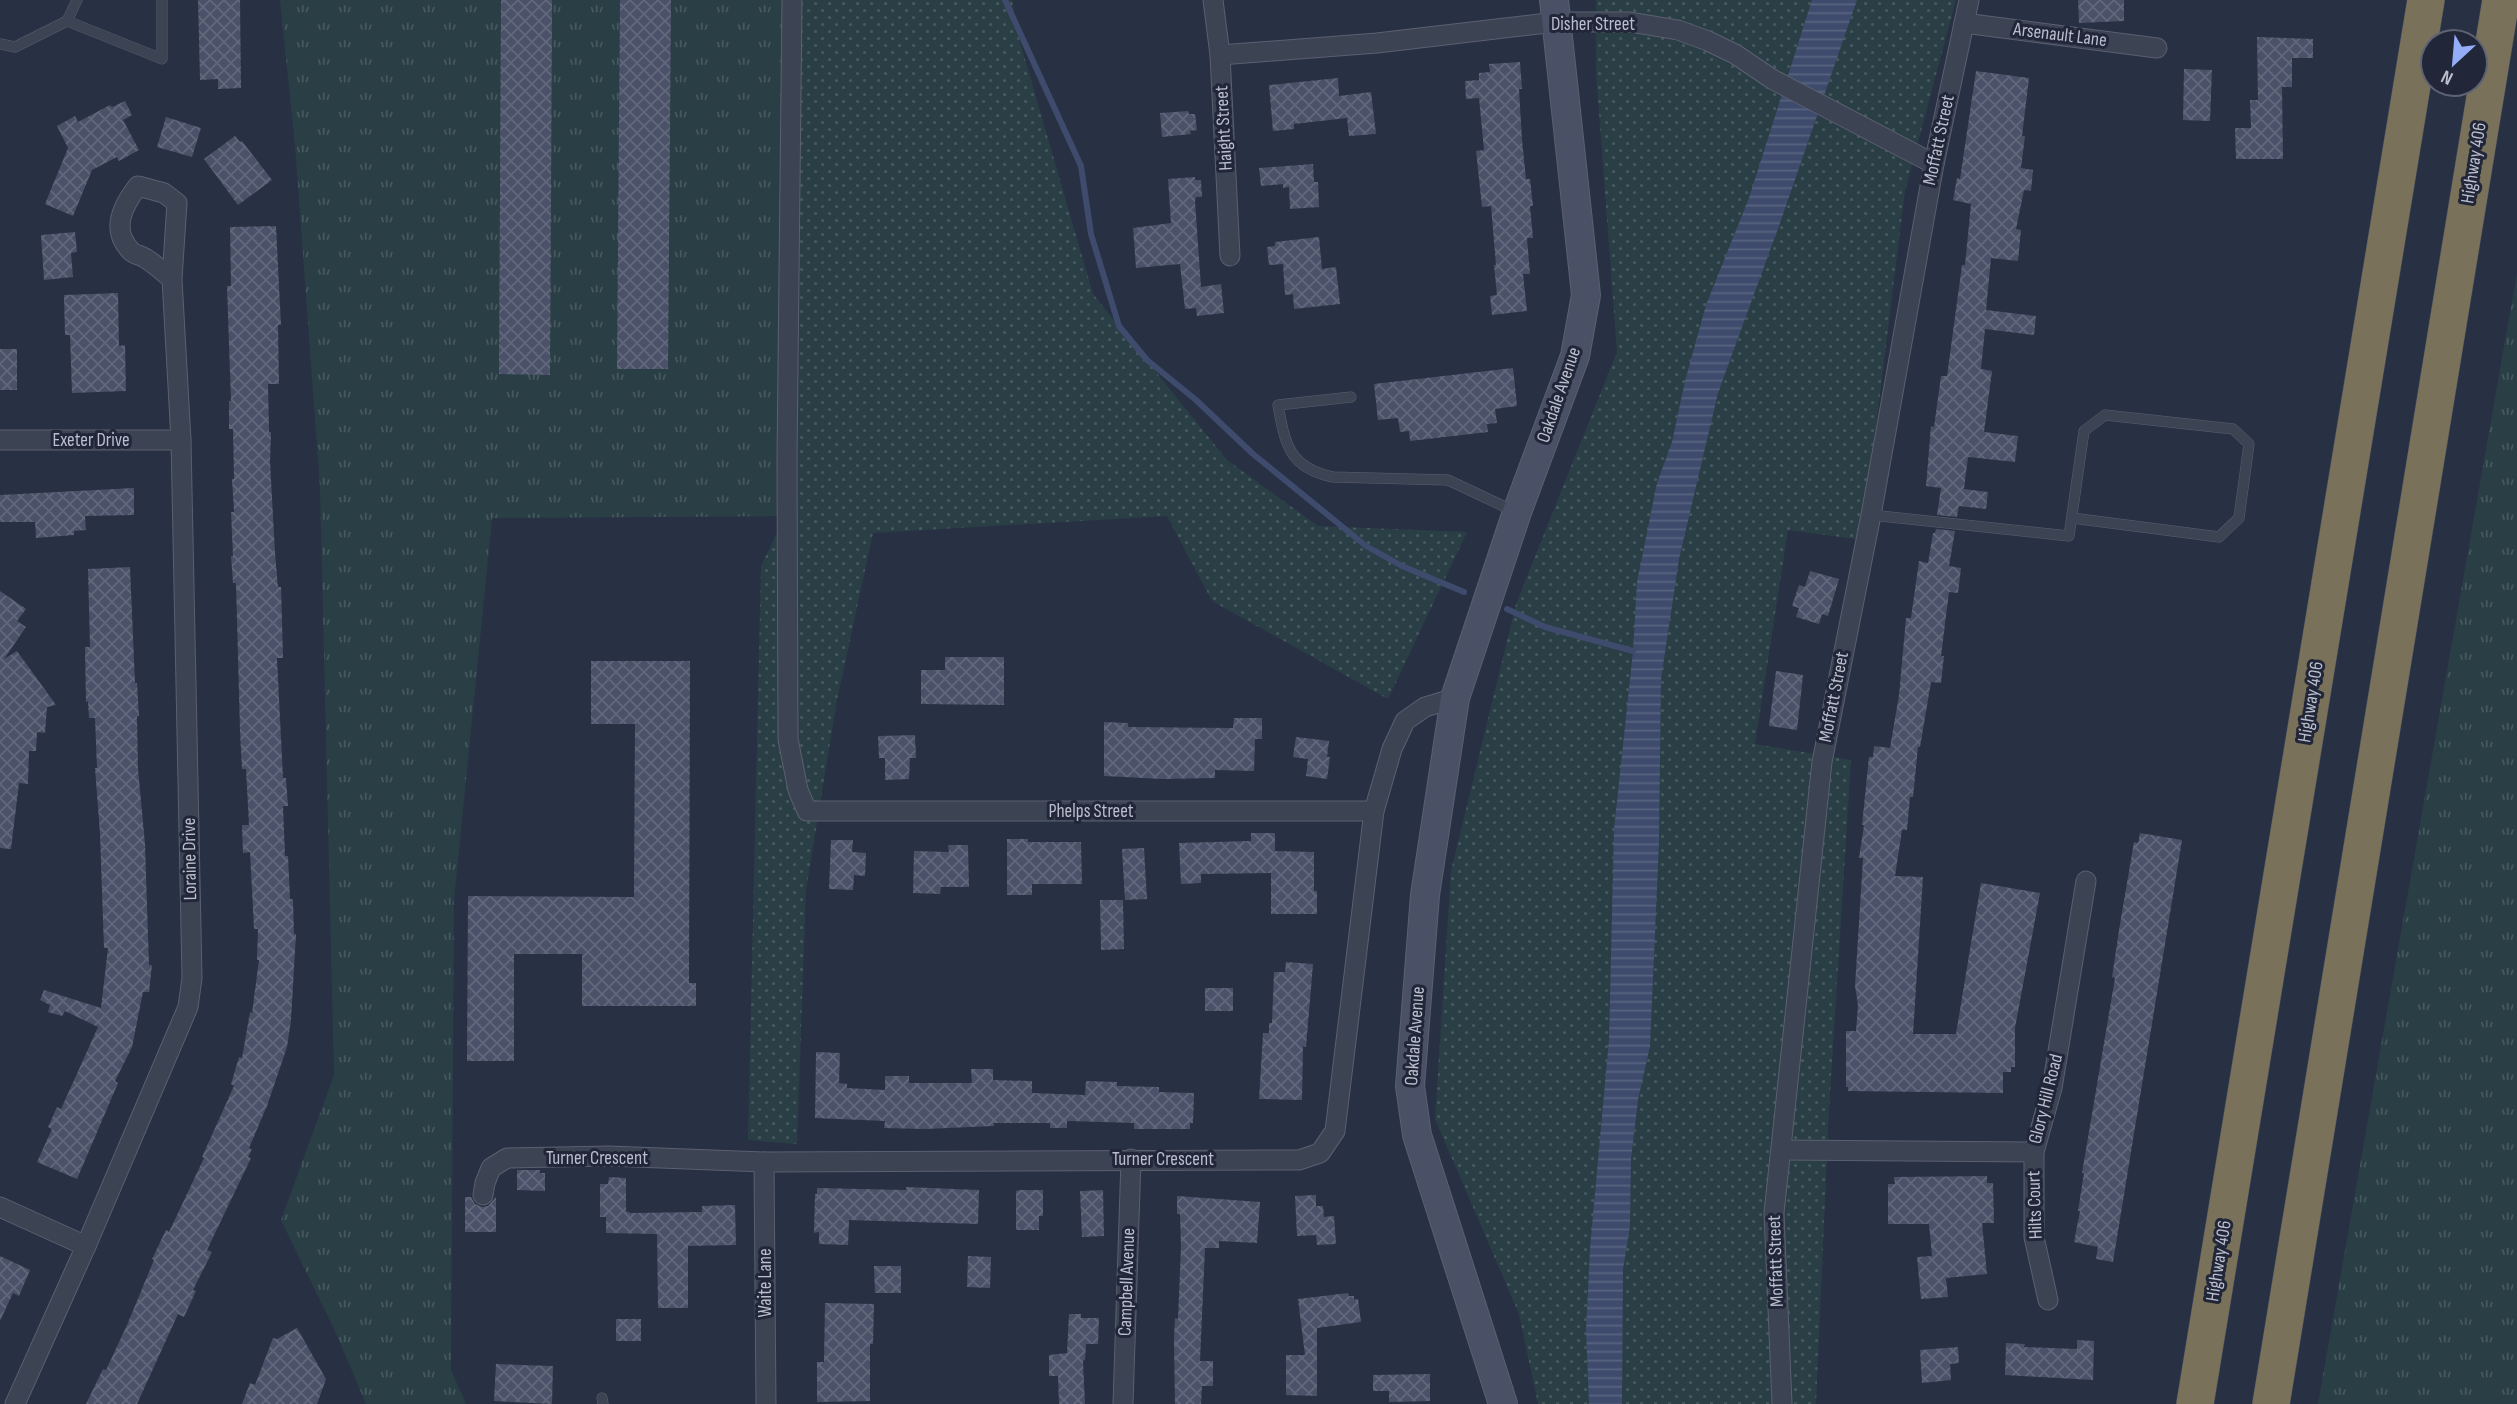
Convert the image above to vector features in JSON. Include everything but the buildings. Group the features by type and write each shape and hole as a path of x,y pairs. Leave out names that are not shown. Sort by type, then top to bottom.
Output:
{"highway":[{"name":"Highway 406","path":"2195,1404 2426,0"},
{"name":"Highway 406","path":"2271,1404 2501,0"}],"street":[{"name":"Phelps Street","path":"792,0 787,459 788,739 798,789 807,811 1374,811"},
{"name":"Haight Street","path":"1213,0 1220,55 1230,256"},
{"name":"Moffatt Street","path":"1782,1404 1774,1213 1822,762 1871,515 1934,163 1969,0"},
{"name":"Disher Street","path":"1220,55 1377,43 1555,11 1630,22 1678,30 1735,54 1772,79 1934,163"},
{"name":"Oakdale Avenue","path":"1503,1404 1416,1135 1410,1086 1425,895 1455,698 1517,512 1575,356 1586,295 1555,11"},
{"name":"Arsenault Lane","path":"1964,23 2157,48"},
{"name":"Loraine Drive","path":"15,1404 188,1007 192,978 181,440 172,279 177,204 164,193 138,186 126,201 120,218 121,235 132,252 145,258 172,279"},
{"name":"Exeter Drive","path":"0,440 181,440"},
{"name":"Turner Crescent","path":"483,1195 491,1168 508,1158 609,1156 764,1162 1299,1160 1320,1153 1335,1131 1374,811 1392,749 1405,721 1425,707 1455,698"},
{"name":"Glory Hill Road","path":"1781,1150 2034,1152 2052,1088 2085,881"},
{"name":"Hilts Court","path":"2034,1152 2034,1237 2048,1300"},
{"name":"Campbell Avenue","path":"1123,1404 1131,1159"},
{"name":"Waite Lane","path":"764,1162 766,1404"},
{"path":"0,1207 86,1246"}],"lane":[{"path":"0,44 15,47 67,21 77,0"},
{"path":"67,21 162,60 162,0"},
{"path":"1351,397 1278,405 1284,442 1309,469 1334,477 1448,480 1517,512"},
{"path":"1871,515 2069,536 2084,431 2105,415 2233,429 2249,444 2239,518 2219,537 2072,519"}],"green space":[{"path":"280,0 794,0 785,516 492,518 454,901 451,1370 466,1404 366,1404 336,1333 281,1220 334,1075 320,487 295,145"},
{"path":"794,0 1012,0 1018,35 1093,294 1227,460 1318,526 1467,532 1388,699 1212,601 1167,516 873,533 837,700 806,890 797,1144 748,1140 761,566 785,516"},
{"path":"1596,0 1956,0 1905,191 1862,540 1788,530 1755,744 1851,760 1829,1110 1816,1404 1538,1404 1519,1314 1435,1119 1451,871 1516,604 1617,352 1596,73"},
{"path":"2517,273 2517,1404 2318,1404"}],"water":[{"path":"1812,0 1857,0 1718,393 1679,559 1661,679 1659,843 1650,1046 1638,1100 1631,1159 1630,1226 1623,1269 1622,1404 1589,1404 1586,1331 1590,1248 1609,1039 1614,829 1633,651 1637,582 1657,483 1672,442 1706,305 1749,198"}],"waterway":[{"path":"1005,0 1081,166 1091,234 1119,326 1147,360 1196,400 1253,454 1366,546 1402,566 1464,592"},
{"path":"1507,609 1545,627 1633,651"}]}
